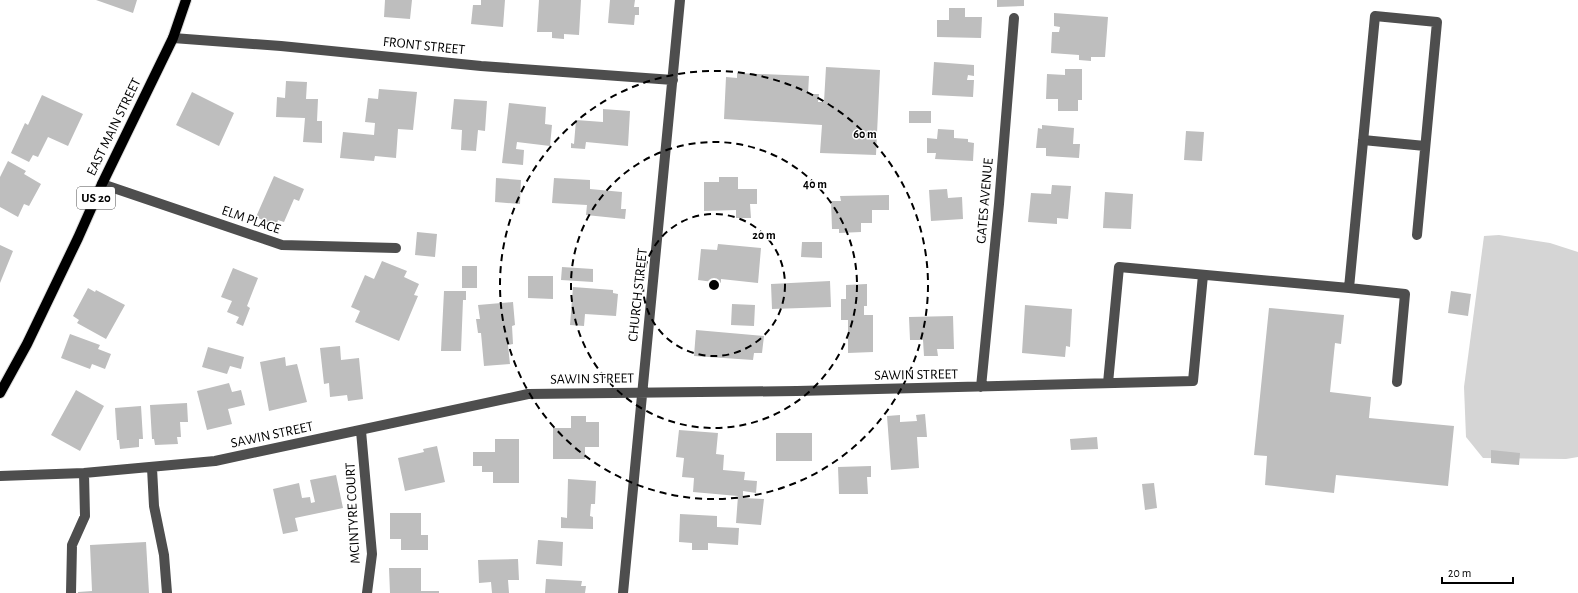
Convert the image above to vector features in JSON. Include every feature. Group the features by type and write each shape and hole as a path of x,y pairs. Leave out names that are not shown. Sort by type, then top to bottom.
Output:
{"main road":[{"name":"EAST MAIN STREET","path":"0,393 27,344 102,184 173,38 186,0"}],"street":[{"name":"CHURCH STREET","path":"623,593 680,0"},
{"path":"1349,288 1375,16 1437,22 1417,235"},
{"name":"GATES AVENUE","path":"981,387 999,204 1014,18"},
{"name":"FRONT STREET","path":"173,38 281,46 481,66 673,80"},
{"path":"1363,140 1425,146"},
{"name":"ELM PLACE","path":"102,184 282,245 396,248"},
{"path":"1108,383 1119,267 1405,294 1397,382"},
{"name":"SAWIN STREET","path":"0,476 84,473 152,468 215,461 361,431 528,394 797,391 1193,381 1203,275"},
{"name":"MCINTYRE COURT","path":"361,431 372,554 367,593"},
{"path":"152,468 154,506 164,555 167,593"},
{"path":"71,593 72,544 84,516 84,473"}],"shaded area":[{"path":"1499,235 1550,243 1578,252 1578,457 1566,459 1483,458 1466,437 1464,387 1484,236"}],"building":[{"path":"96,0 137,0 133,13"},
{"path":"385,0 412,0 410,19 384,17"},
{"path":"481,0 505,0 503,27 471,24 473,5 481,5"},
{"path":"539,0 581,0 579,35 564,34 564,39 552,38 552,32 537,32"},
{"path":"610,0 635,0 634,7 639,7 639,15 635,15 634,25 608,23"},
{"path":"997,0 1024,0 1024,6 997,7"},
{"path":"949,8 965,8 965,17 982,17 981,38 937,37 937,20 949,20"},
{"path":"1054,13 1108,17 1105,57 1091,57 1091,61 1079,60 1079,55 1051,53 1052,32 1059,32 1060,27 1054,26"},
{"path":"934,62 974,65 974,76 968,75 967,80 974,80 973,97 932,95"},
{"path":"826,67 880,70 876,155 820,153 822,125 724,119 726,77 737,78 737,73 809,76 808,94 819,94 818,102 824,102"},
{"path":"1065,69 1082,69 1082,100 1078,100 1078,111 1058,111 1058,99 1046,99 1047,74 1065,75"},
{"path":"286,81 307,82 306,99 318,99 317,121 322,121 322,143 303,142 305,118 276,117 277,97 285,98"},
{"path":"379,89 417,92 413,130 398,129 396,158 375,156 374,161 340,158 343,132 374,135 375,123 365,122 368,98 378,99"},
{"path":"192,92 234,113 219,146 176,125"},
{"path":"42,95 83,114 68,146 48,137 38,157 33,155 29,162 11,153 25,123 28,125"},
{"path":"454,99 487,101 485,131 478,130 476,151 461,150 462,130 451,129"},
{"path":"509,103 546,107 545,124 552,125 550,146 517,142 516,149 524,150 523,165 502,163"},
{"path":"603,109 630,111 628,146 586,142 585,149 571,148 571,143 574,144 576,120 603,122"},
{"path":"909,111 931,111 931,123 909,123"},
{"path":"1042,125 1074,128 1073,144 1080,144 1079,158 1046,156 1046,148 1036,148 1038,128 1042,129"},
{"path":"938,129 954,130 954,138 968,139 968,142 974,143 973,161 935,159 936,153 927,153 927,138 937,139"},
{"path":"1186,131 1204,132 1202,161 1184,160"},
{"path":"8,161 26,171 24,174 41,184 29,206 24,204 18,217 0,207 0,177"},
{"path":"274,176 304,189 299,201 294,199 284,222 278,220 276,226 256,217"},
{"path":"719,177 738,177 738,189 757,189 757,204 750,204 751,218 736,218 736,210 704,211 704,182 719,182"},
{"path":"496,178 521,180 520,204 495,202"},
{"path":"554,178 590,180 590,189 622,192 621,209 626,209 625,219 586,215 587,205 552,203"},
{"path":"1052,185 1071,186 1068,219 1057,218 1057,224 1028,222 1031,193 1051,194"},
{"path":"947,189 948,198 962,197 963,219 931,221 929,190"},
{"path":"1105,192 1133,194 1131,229 1103,228"},
{"path":"889,195 889,210 872,210 872,223 861,223 861,232 839,233 839,229 832,229 831,201 841,201 840,196"},
{"path":"417,232 437,234 435,257 415,255"},
{"path":"802,242 822,242 822,258 801,257"},
{"path":"718,244 761,248 758,283 721,279 721,283 698,280 701,249 717,250"},
{"path":"0,245 13,251 0,283"},
{"path":"382,261 407,271 404,277 419,284 414,295 418,296 399,341 355,322 360,311 351,307 365,275 374,279"},
{"path":"462,266 477,266 477,288 462,288"},
{"path":"562,267 593,269 593,282 561,280"},
{"path":"233,268 258,278 247,306 250,308 243,326 236,323 239,317 227,312 232,301 221,297"},
{"path":"528,276 553,276 553,299 528,298"},
{"path":"830,281 831,307 772,309 771,284"},
{"path":"867,284 867,306 864,306 864,315 873,315 873,352 848,353 848,320 841,320 841,299 846,299 846,285"},
{"path":"573,287 613,290 613,293 618,294 616,316 585,314 584,326 570,325"},
{"path":"88,288 95,292 96,290 125,305 106,339 77,323 79,320 73,316"},
{"path":"444,291 466,291 466,300 463,300 461,351 441,351"},
{"path":"1451,291 1471,294 1468,316 1448,313"},
{"path":"513,302 515,325 512,326 513,344 508,345 510,364 484,366 481,333 478,333 476,319 480,319 478,305"},
{"path":"732,304 755,305 754,326 731,325"},
{"path":"1025,305 1072,309 1070,347 1066,346 1065,357 1022,353"},
{"path":"1269,308 1344,315 1341,344 1335,343 1330,392 1371,397 1369,418 1454,426 1448,486 1336,475 1334,493 1265,485 1267,456 1254,455"},
{"path":"953,316 954,349 937,349 938,356 924,356 923,340 910,340 909,317"},
{"path":"696,330 764,336 762,353 754,353 753,360 694,356"},
{"path":"70,334 100,345 98,349 111,354 105,369 92,364 90,369 61,358"},
{"path":"340,346 341,360 359,358 363,399 348,401 347,395 330,397 329,383 324,384 320,348"},
{"path":"208,347 244,357 241,369 230,366 227,374 202,367"},
{"path":"285,357 286,366 297,364 307,402 269,411 260,362"},
{"path":"229,383 232,392 241,390 245,405 228,409 232,424 207,430 197,391"},
{"path":"76,390 104,406 80,451 51,435"},
{"path":"187,403 188,422 180,422 181,437 177,437 178,444 155,445 154,439 152,439 150,405"},
{"path":"141,406 143,439 139,439 139,447 120,449 119,440 117,440 115,408"},
{"path":"925,414 927,437 917,437 919,468 891,470 887,416 900,415 900,422 917,421 916,415"},
{"path":"571,416 586,416 586,422 599,422 599,447 585,447 585,459 553,459 553,428 571,428"},
{"path":"679,430 718,433 716,454 724,455 723,470 745,472 744,480 757,481 756,493 743,491 743,498 764,499 761,525 736,523 738,496 693,492 694,478 682,477 684,458 676,457"},
{"path":"776,433 812,433 812,461 776,461"},
{"path":"1097,437 1098,449 1071,450 1070,439"},
{"path":"495,439 519,439 519,483 493,483 493,472 482,472 482,466 473,466 473,452 495,452"},
{"path":"437,446 445,482 405,491 398,458 424,452 423,449"},
{"path":"1491,450 1520,453 1519,465 1491,463"},
{"path":"871,466 871,477 867,477 868,494 839,494 838,467"},
{"path":"336,475 343,508 295,518 298,531 283,534 273,489 299,483 302,498 310,497 311,503 315,502 310,480"},
{"path":"568,479 596,481 595,504 591,504 590,516 593,517 593,529 561,528 561,517 567,518"},
{"path":"1154,483 1157,508 1145,510 1142,484"},
{"path":"390,513 421,513 421,535 428,535 428,550 401,550 401,539 390,539"},
{"path":"680,514 717,516 717,527 739,528 738,545 708,543 708,550 692,550 692,543 679,542"},
{"path":"538,540 563,542 562,566 536,564"},
{"path":"146,542 149,593 78,593 92,591 90,545"},
{"path":"518,559 519,580 508,580 509,593 492,593 491,582 479,583 478,560"},
{"path":"389,568 421,568 421,591 439,591 439,593 390,593"},
{"path":"546,579 582,581 581,586 586,586 585,593 545,593"}]}
